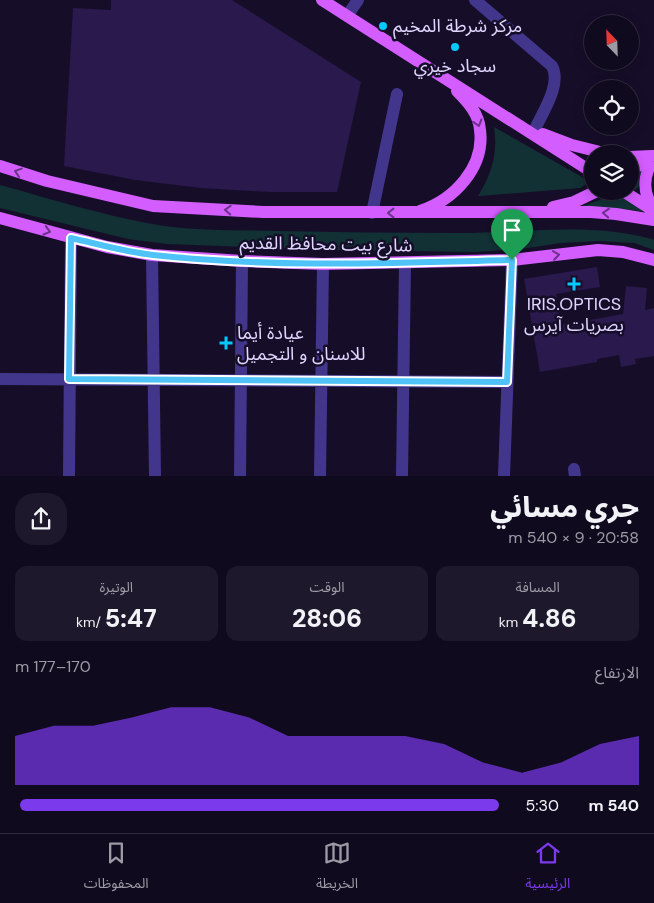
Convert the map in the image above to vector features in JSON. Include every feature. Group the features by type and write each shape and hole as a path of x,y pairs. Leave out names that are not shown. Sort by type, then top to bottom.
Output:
{"main road":[{"path":"322,0 584,167"},
{"path":"410,213 432,206 460,185 470,174 479,153 480,129 477,117 470,106 436,73"},
{"path":"516,123 584,147"},
{"path":"639,157 654,156"},
{"path":"639,165 654,156"},
{"path":"654,156 649,166 645,183 648,200 654,210"},
{"name":"شارع بيت محافظ القديم","path":"0,166 47,181 153,206 263,212 410,213 528,211 608,213 654,220"},
{"path":"528,211 564,205 584,197"},
{"path":"638,200 654,210"},
{"name":"شارع بيت محافظ القديم","path":"0,218 107,247 152,255 242,261 323,264 512,260 598,250 623,252 654,260"}],"street":[{"path":"347,16 358,0"},
{"path":"475,0 552,66 555,85 534,130"},
{"path":"372,213 397,94"},
{"path":"69,476 71,238"},
{"path":"152,255 156,476"},
{"path":"504,476 512,260"},
{"path":"240,476 242,261"},
{"path":"402,476 405,263"},
{"path":"320,476 323,264"},
{"path":"0,379 507,382"}],"green space":[{"path":"494,127 582,177 584,186 580,188 478,196 487,180 493,163"},
{"path":"642,170 639,187 639,172"},
{"path":"0,185 118,217 173,227 218,230 408,233 477,233 577,229 627,234 652,239 654,240 654,250 634,243 599,241 475,252 332,250 167,244 128,239 0,208"},
{"path":"599,200 626,200 651,213 624,209 578,208"}],"building":[{"path":"111,0 232,0 361,82 337,192 271,192 201,188 135,180 64,166 73,8 111,10"},
{"path":"597,267 600,287 556,294 561,325 623,314 626,286 647,288 645,310 654,308 654,356 635,359 636,364 621,367 619,355 597,359 597,362 540,372 524,279"}],"place":[{"name":"مركز شرطة المخيم","path":"383,26"},
{"name":"سجاد خيري","path":"455,47"},
{"name":"IRIS.OPTICS بصريات آيرس","path":"574,284"},
{"name":"عيادة أيما للاسنان و التجميل","path":"226,343"}],"route":[{"path":"71,238 152,255 242,261 323,264 512,260 507,382 69,379 71,238"}]}
